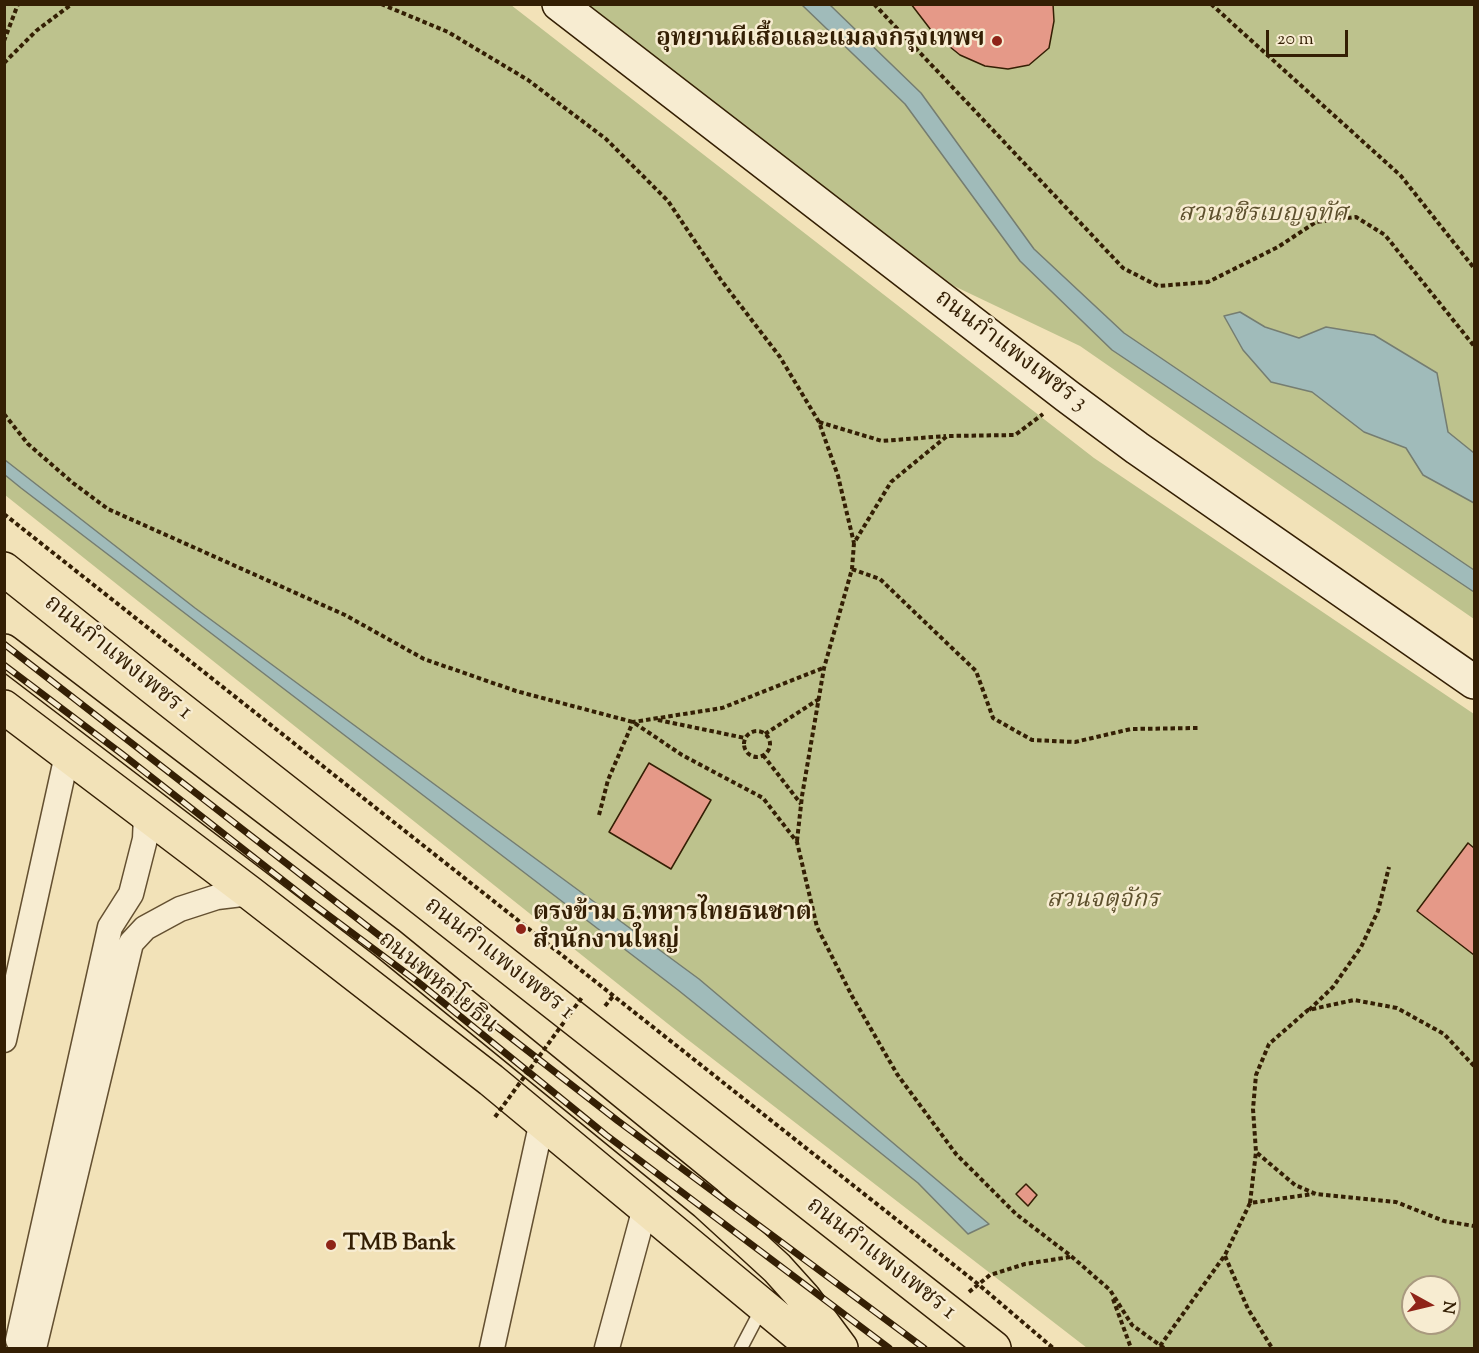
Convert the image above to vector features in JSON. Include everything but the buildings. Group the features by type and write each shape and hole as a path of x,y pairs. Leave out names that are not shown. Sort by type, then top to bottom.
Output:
{"main road":[{"name":"ถนนกำแพงเพชร 1","path":"4,569 945,1312 994,1348"},
{"name":"ถนนพหลโยธิน","path":"4,651 387,943 706,1203 777,1268 804,1298 842,1348"},
{"name":"ถนนพหลโยธิน","path":"4,707 250,893 542,1121 763,1306 802,1345"}],"street":[{"name":"ถนนกำแพงเพชร 3","path":"559,4 1066,396 1137,448 1474,682"},
{"path":"6,1025 67,755"},
{"path":"146,816 145,839 131,894 131,910 143,921 158,920"},
{"path":"28,1343 131,943 145,928 180,909 218,897 250,893"},
{"path":"28,1343 110,927 131,894"},
{"path":"492,1348 542,1121"},
{"path":"607,1348 645,1208"}],"lane":[{"path":"741,1348 763,1306"}],"path":[{"path":"4,41 18,4"},
{"path":"4,63 36,30 72,4"},
{"path":"381,4 448,32 528,80 606,139 668,201 721,280 780,357 819,422 838,476 854,543 852,569 824,668 801,804 797,842 817,927 852,996 897,1074 956,1154 1017,1214 1110,1290 1132,1325 1162,1347 1225,1255 1250,1203 1256,1152 1253,1109 1256,1075 1269,1044 1333,987 1361,947 1378,911 1389,867"},
{"path":"874,4 1124,268 1158,286 1208,282 1278,247 1316,222 1356,217 1385,235 1474,346"},
{"path":"1211,4 1401,176 1474,268"},
{"path":"819,422 882,441 947,436 1015,435 1066,396"},
{"path":"4,414 28,444 73,483 108,509 345,615 424,658 516,691 633,722 682,755 763,798 797,842"},
{"path":"854,543 891,482 947,436"},
{"path":"4,514 978,1284 1053,1348"},
{"path":"852,569 880,579 976,671 993,718 1032,740 1075,742 1131,729 1198,728"},
{"path":"633,722 722,708 824,668"},
{"path":"765,734 819,699"},
{"path":"653,719 745,738"},
{"path":"599,815 608,780 633,722"},
{"path":"755,731 765,734 770,744 764,754 755,757 748,753 744,746 745,738 755,731"},
{"path":"764,754 801,804"},
{"path":"602,1010 614,995"},
{"path":"495,1117 583,996"},
{"path":"1308,1010 1354,1000 1396,1008 1444,1034 1474,1066"},
{"path":"1256,1152 1295,1185 1316,1194"},
{"path":"1250,1203 1316,1194 1396,1202 1444,1221 1474,1226"},
{"path":"1225,1255 1248,1309 1272,1348"},
{"path":"945,1312 990,1275 1025,1264 1071,1257"},
{"path":"1110,1290 1131,1348"}],"green space":[{"name":"สวนจตุจักร","path":"4,5 511,5 1094,458 1474,714 1474,1348 1087,1348 687,1039 5,495"},
{"name":"สวนวชิรเบญจทัศ","path":"585,5 1474,5 1474,619 1080,346 954,286"}],"water":[{"path":"802,5 830,5 921,93 1034,249 1124,333 1474,570 1474,592 1112,350 1020,261 905,104"},
{"path":"1240,312 1265,327 1299,338 1326,327 1374,335 1437,373 1448,432 1474,453 1474,503 1423,475 1406,448 1364,432 1312,392 1271,382 1243,350 1224,316"},
{"path":"5,460 195,608 699,979 989,1224 968,1234 918,1183 678,990 21,488 5,475"}],"railway":[{"path":"4,644 618,1121 924,1348"},
{"path":"4,665 418,982 606,1135 889,1348"}],"place":[{"name":"อุทยานผีเสื้อและแมลงกรุงเทพฯ","path":"997,41"},
{"name":"ตรงข้าม ธ.ทหารไทยธนชาต สำนักงานใหญ่","path":"521,929"},
{"name":"TMB Bank","path":"331,1245"}]}
